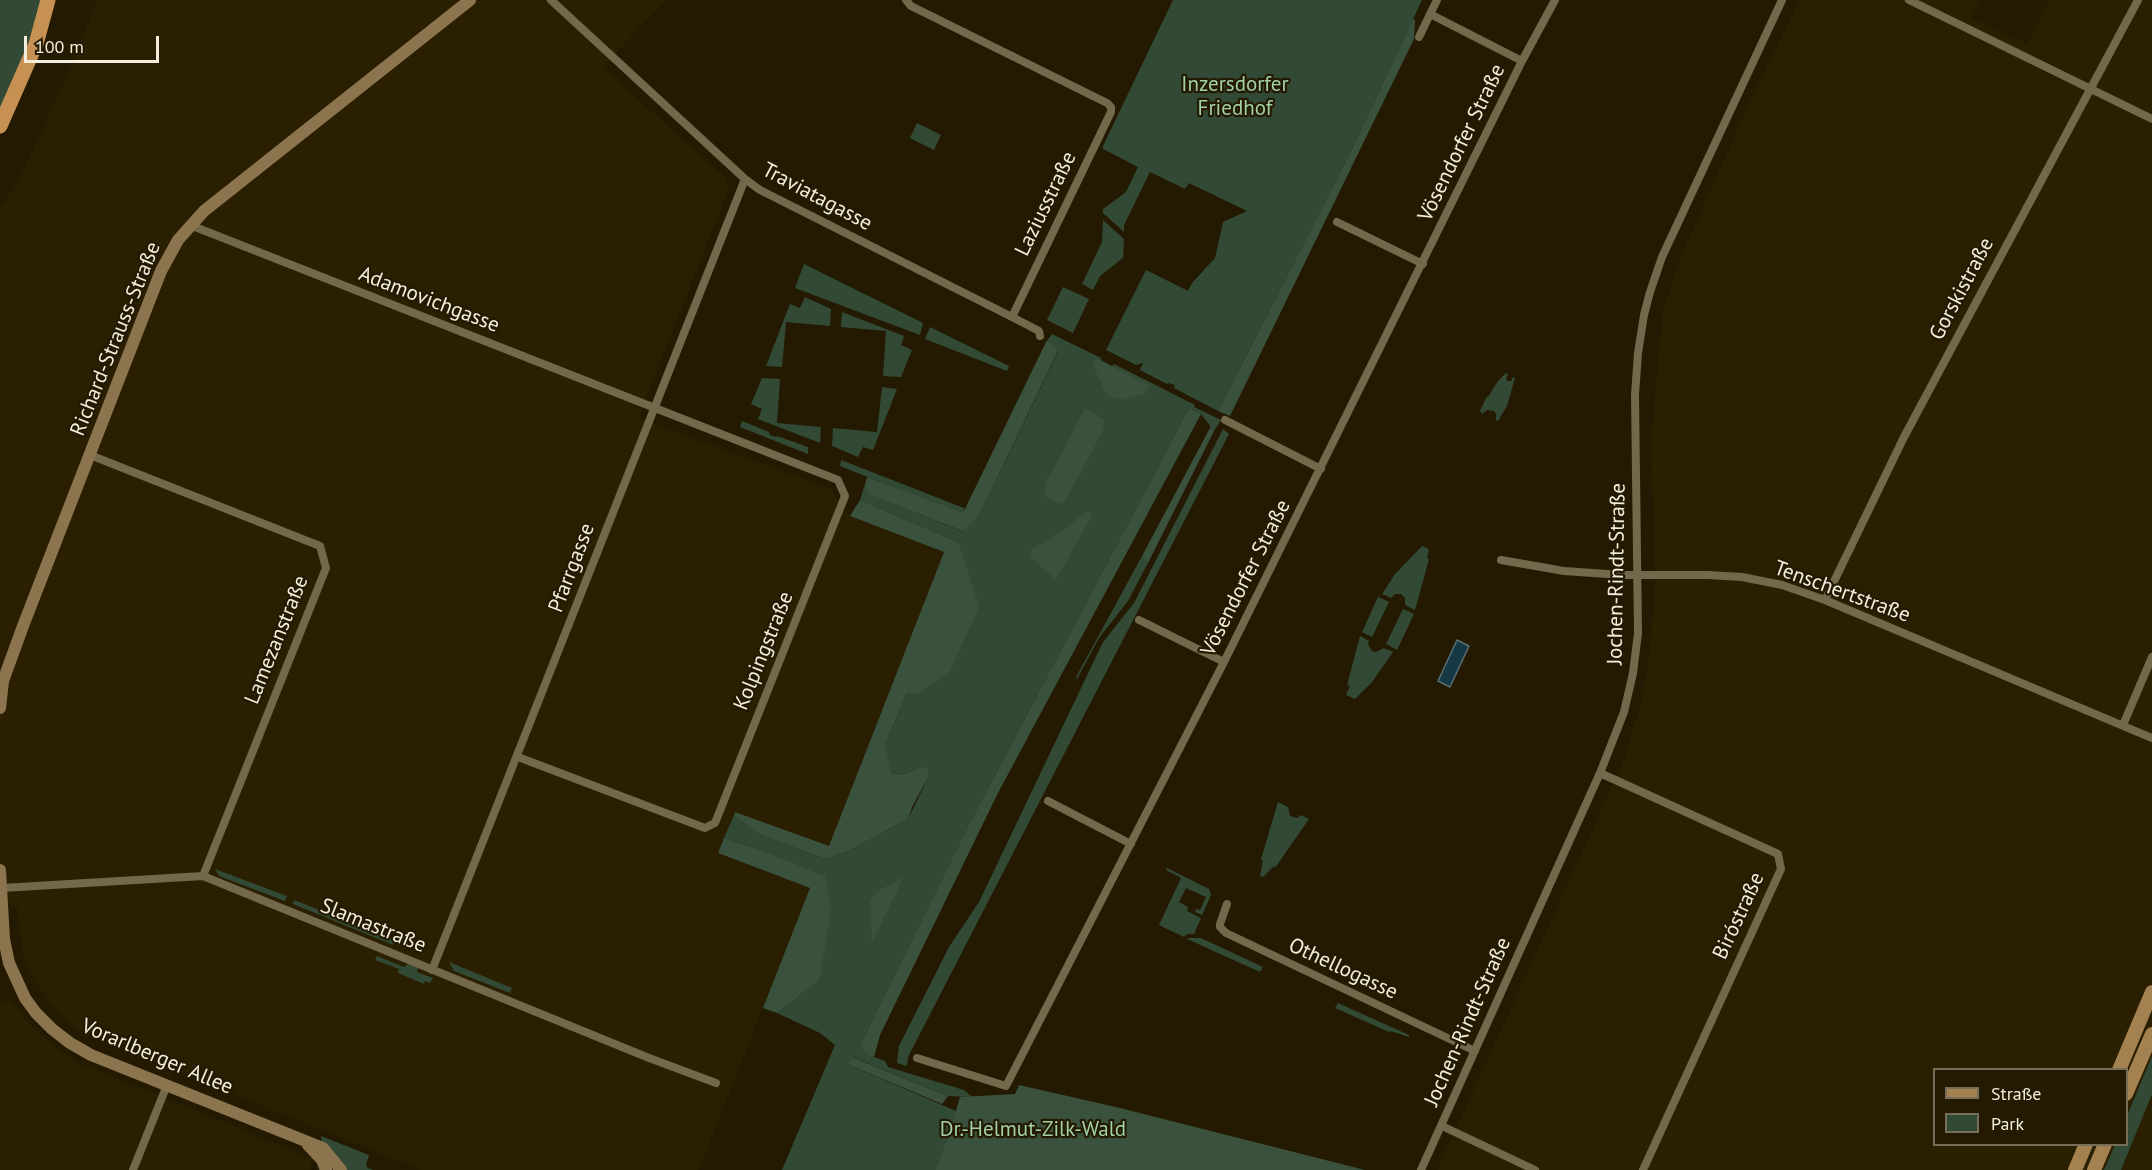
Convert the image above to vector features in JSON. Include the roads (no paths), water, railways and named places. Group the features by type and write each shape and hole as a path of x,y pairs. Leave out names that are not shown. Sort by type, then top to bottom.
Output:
{"highway":[{"path":"0,126 36,44 48,0"}],"main road":[{"name":"Richard-Strauss-Straße","path":"0,708 3,681 161,271 178,240 204,211 470,0"},
{"path":"0,870 2,888"},
{"name":"Vorarlberger Allee","path":"2,888 4,939 9,963 36,1013 70,1043 91,1055 323,1149 341,1170"},
{"path":"2120,1068 2152,992"},
{"path":"2128,1092 2152,1034"},
{"name":"Vorarlberger Allee","path":"303,1140 322,1160 326,1170"},
{"path":"2075,1170 2085,1146"},
{"path":"2094,1170 2104,1146"}],"street":[{"name":"Traviatagasse","path":"551,0 760,190 1039,331 1040,336"},
{"name":"Laziusstraße","path":"906,0 911,6 1111,107 1106,122 1012,317"},
{"path":"1419,37 1437,0"},
{"name":"Vösendorfer Straße","path":"917,1058 1006,1086 1224,662 1554,0"},
{"name":"Jochen-Rindt-Straße","path":"1421,1170 1600,773 1624,712 1633,673 1638,633 1636,375 1641,331 1650,292 1662,257 1782,0"},
{"path":"1909,0 2152,119"},
{"name":"Gorskistraße","path":"1826,600 1909,428 2138,0"},
{"path":"1430,14 1522,61"},
{"name":"Pfarrgasse","path":"432,970 746,179"},
{"path":"1337,222 1423,264"},
{"name":"Adamovichgasse","path":"190,225 654,408"},
{"name":"Kolpingstraße","path":"518,757 705,828 715,823 845,496 838,480 654,408"},
{"path":"1226,420 1321,469"},
{"name":"Lamezanstraße","path":"90,455 320,546 326,568 203,876"},
{"name":"Tenschertstraße","path":"1501,560 1564,571 1742,577 1782,585 1826,600 2152,738"},
{"path":"1139,620 1224,662"},
{"path":"2123,725 2152,657"},
{"name":"Biróstraße","path":"1600,773 1778,854 1781,869 1643,1170"},
{"path":"1048,801 1131,844"},
{"name":"Slamastraße","path":"2,888 203,876 649,1058 716,1083"},
{"name":"Othellogasse","path":"1227,904 1220,924 1226,933 1475,1051"},
{"path":"133,1170 167,1085"},
{"path":"1442,1126 1535,1170"}],"water":[{"path":"1457,640 1469,646 1450,687 1438,681"}],"park label":[{"name":"Inzersdorfer Friedhof","path":"1235,97"},
{"name":"Dr.-Helmut-Zilk-Wald","path":"1033,1130"}]}
